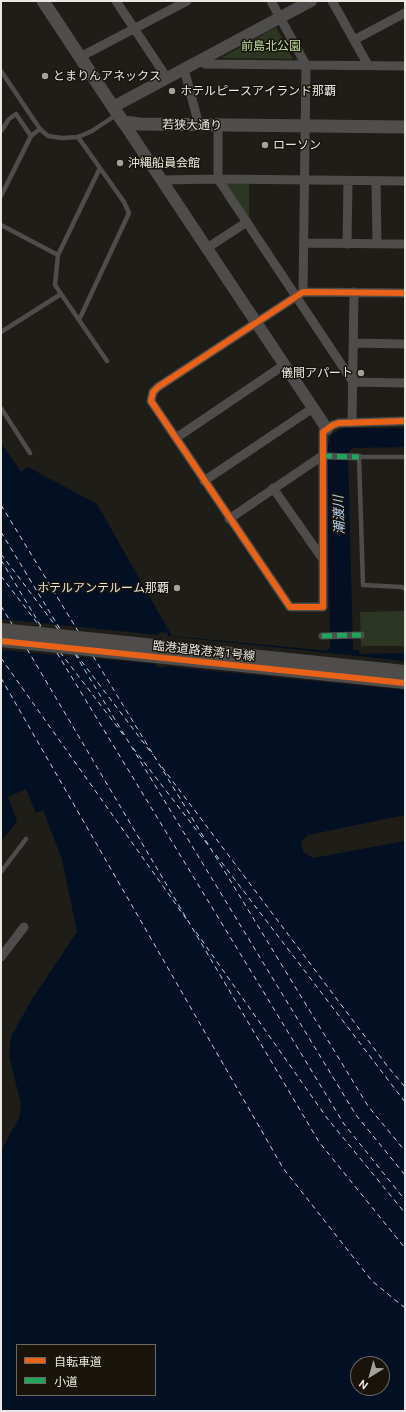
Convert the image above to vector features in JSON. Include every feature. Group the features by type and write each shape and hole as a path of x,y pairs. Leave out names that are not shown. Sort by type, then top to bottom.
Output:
{"main road":[{"path":"43,1 118,114"},
{"name":"若狭大通り","path":"118,114 140,124 405,127"}],"street":[{"path":"116,1 167,78"},
{"path":"80,57 187,1"},
{"path":"271,1 306,65 304,243 300,294"},
{"path":"311,1 167,78 118,114 327,429"},
{"path":"332,1 368,65"},
{"path":"354,40 405,13"},
{"path":"201,60 205,64 405,66"},
{"path":"184,69 199,125"},
{"path":"218,125 218,179 247,222 300,294 353,382"},
{"path":"162,180 218,179 405,181"},
{"path":"347,244 348,181"},
{"path":"376,181 377,244"},
{"path":"207,248 247,222"},
{"path":"304,243 405,244"},
{"path":"352,423 354,292"},
{"path":"405,294 354,292 300,294 153,392 151,401 229,519 290,607 323,607 322,558 326,456 322,438 323,432 333,425 405,421"},
{"path":"354,343 405,344"},
{"path":"176,438 284,365"},
{"path":"353,382 405,383"},
{"path":"204,481 313,408"},
{"path":"229,519 273,488 326,456 359,457"},
{"path":"273,488 322,558"},
{"name":"臨港道路港湾1号線","path":"1,629 405,671"},
{"path":"322,636 361,635"},
{"name":"臨港道路港湾1号線","path":"1,641 405,683"},
{"path":"1,957 24,927"}],"lane":[{"path":"1,71 40,129 48,136 78,136 92,131 118,114"},
{"path":"2,130 9,118 16,114 31,136"},
{"path":"1,196 31,136 40,129"},
{"path":"78,136 124,202 129,213 79,320"},
{"path":"100,168 58,255 55,285 107,361"},
{"path":"1,225 58,255"},
{"path":"1,332 61,294"},
{"path":"1,408 30,453"},
{"path":"405,457 359,457 363,585 402,587 405,589"},
{"path":"1,872 26,839"}],"green space":[{"name":"前島北公園","path":"276,27 293,59 221,58"},
{"path":"249,183 249,219 226,184"},
{"path":"405,611 405,646 361,646 360,612"}],"water":[{"name":"潮渡川","path":"343,428 405,428 405,447 352,448 348,453 353,650 359,650 360,654 405,653 405,1411 1,1411 1,1151 19,1118 21,1104 9,1056 11,1037 31,1001 77,932 62,859 43,810 36,813 26,789 8,797 17,821 1,842 1,443 21,472 28,467 97,504 172,636 329,651 327,649 330,649 327,446 332,434"}],"pier":[{"path":"1,619 159,635 160,632 168,633 168,636 405,661 405,690 165,666 164,668 156,667 156,664 1,650"},
{"path":"405,815 405,841 313,858 303,852 301,841 308,835"}],"ferry route":[{"path":"1,505 78,631"},
{"path":"1,532 60,629"},
{"path":"1,554 58,629"},
{"path":"1,560 42,628"},
{"path":"1,576 41,628"},
{"path":"1,606 12,624"},
{"path":"27,649 319,1142 405,1248"},
{"path":"60,652 125,737"},
{"path":"57,653 344,1124 405,1200"},
{"path":"75,654 356,1115 405,1175"},
{"path":"76,654 153,755"},
{"path":"93,656 368,1106 405,1151"},
{"path":"1,658 187,920"},
{"path":"1,678 283,1168 372,1281 405,1308"},
{"path":"133,748 208,845"},
{"path":"162,767 388,1067 405,1087"},
{"path":"216,855 405,1102"},
{"path":"196,932 327,1118 405,1213"}],"marked path":[{"path":"322,456 359,457"},
{"path":"322,636 361,635"}],"cycle path":[{"path":"405,293 303,292 158,387 153,392 151,401 290,607 323,607 323,432 339,423 405,421"},
{"path":"1,641 405,683"}],"place":[{"name":"とまりんアネックス","path":"45,76"},
{"name":"ホテルピースアイランド那覇","path":"172,91"},
{"name":"ローソン","path":"265,145"},
{"name":"沖縄船員会館","path":"120,163"},
{"name":"儀間アパート","path":"361,373"},
{"name":"ホテルアンテルーム那覇","path":"177,588"}]}
